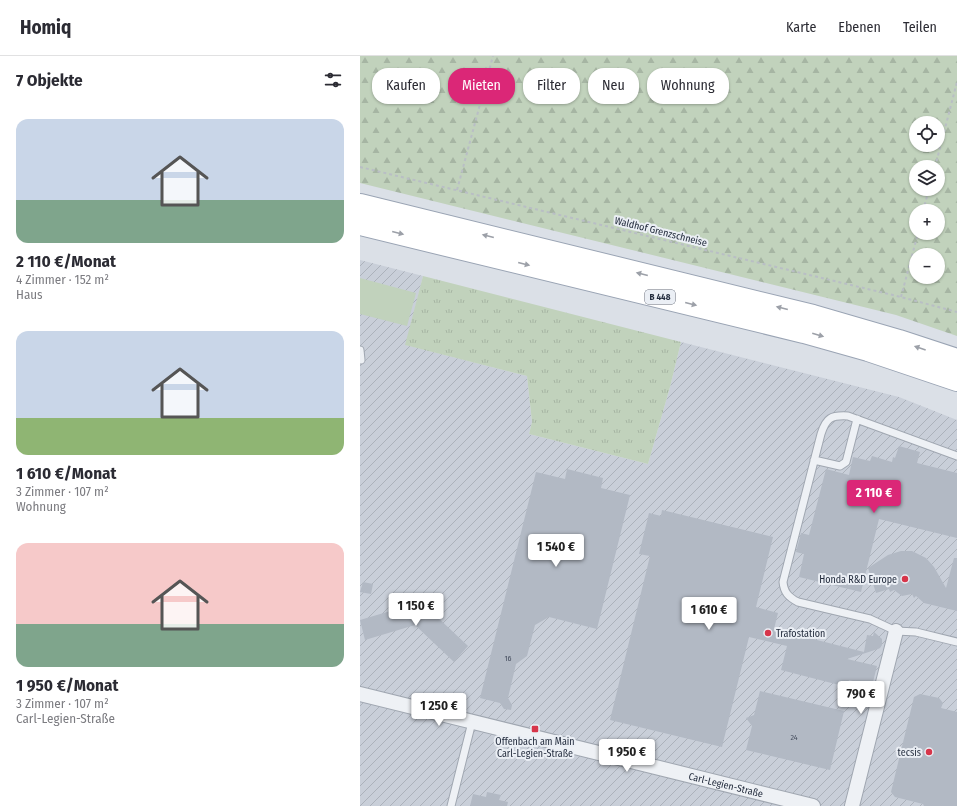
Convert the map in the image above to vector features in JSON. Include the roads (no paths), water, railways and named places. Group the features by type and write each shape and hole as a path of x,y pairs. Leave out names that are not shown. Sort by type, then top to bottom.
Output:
{"main road":[{"name":"B 448","path":"360,205 813,316 957,360"},
{"name":"B 448","path":"360,224 804,332 868,350 957,380"}],"street":[{"path":"852,806 896,631"},
{"name":"Carl-Legien-Straße","path":"360,694 813,806"}],"lane":[{"path":"360,350 361,360"},
{"path":"957,456 848,416 835,416 827,421 821,434 783,582 785,592 788,596 798,602 870,619 896,631 916,632 957,642"},
{"path":"814,460 840,466 846,462 857,419"},
{"path":"451,806 472,722"}],"place":[{"name":"Honda R&D Europe","path":"905,579"},
{"name":"Trafostation","path":"768,633"},
{"name":"Offenbach am Main Carl-Legien-Straße","path":"535,729"},
{"name":"tecsis","path":"929,752"}]}
